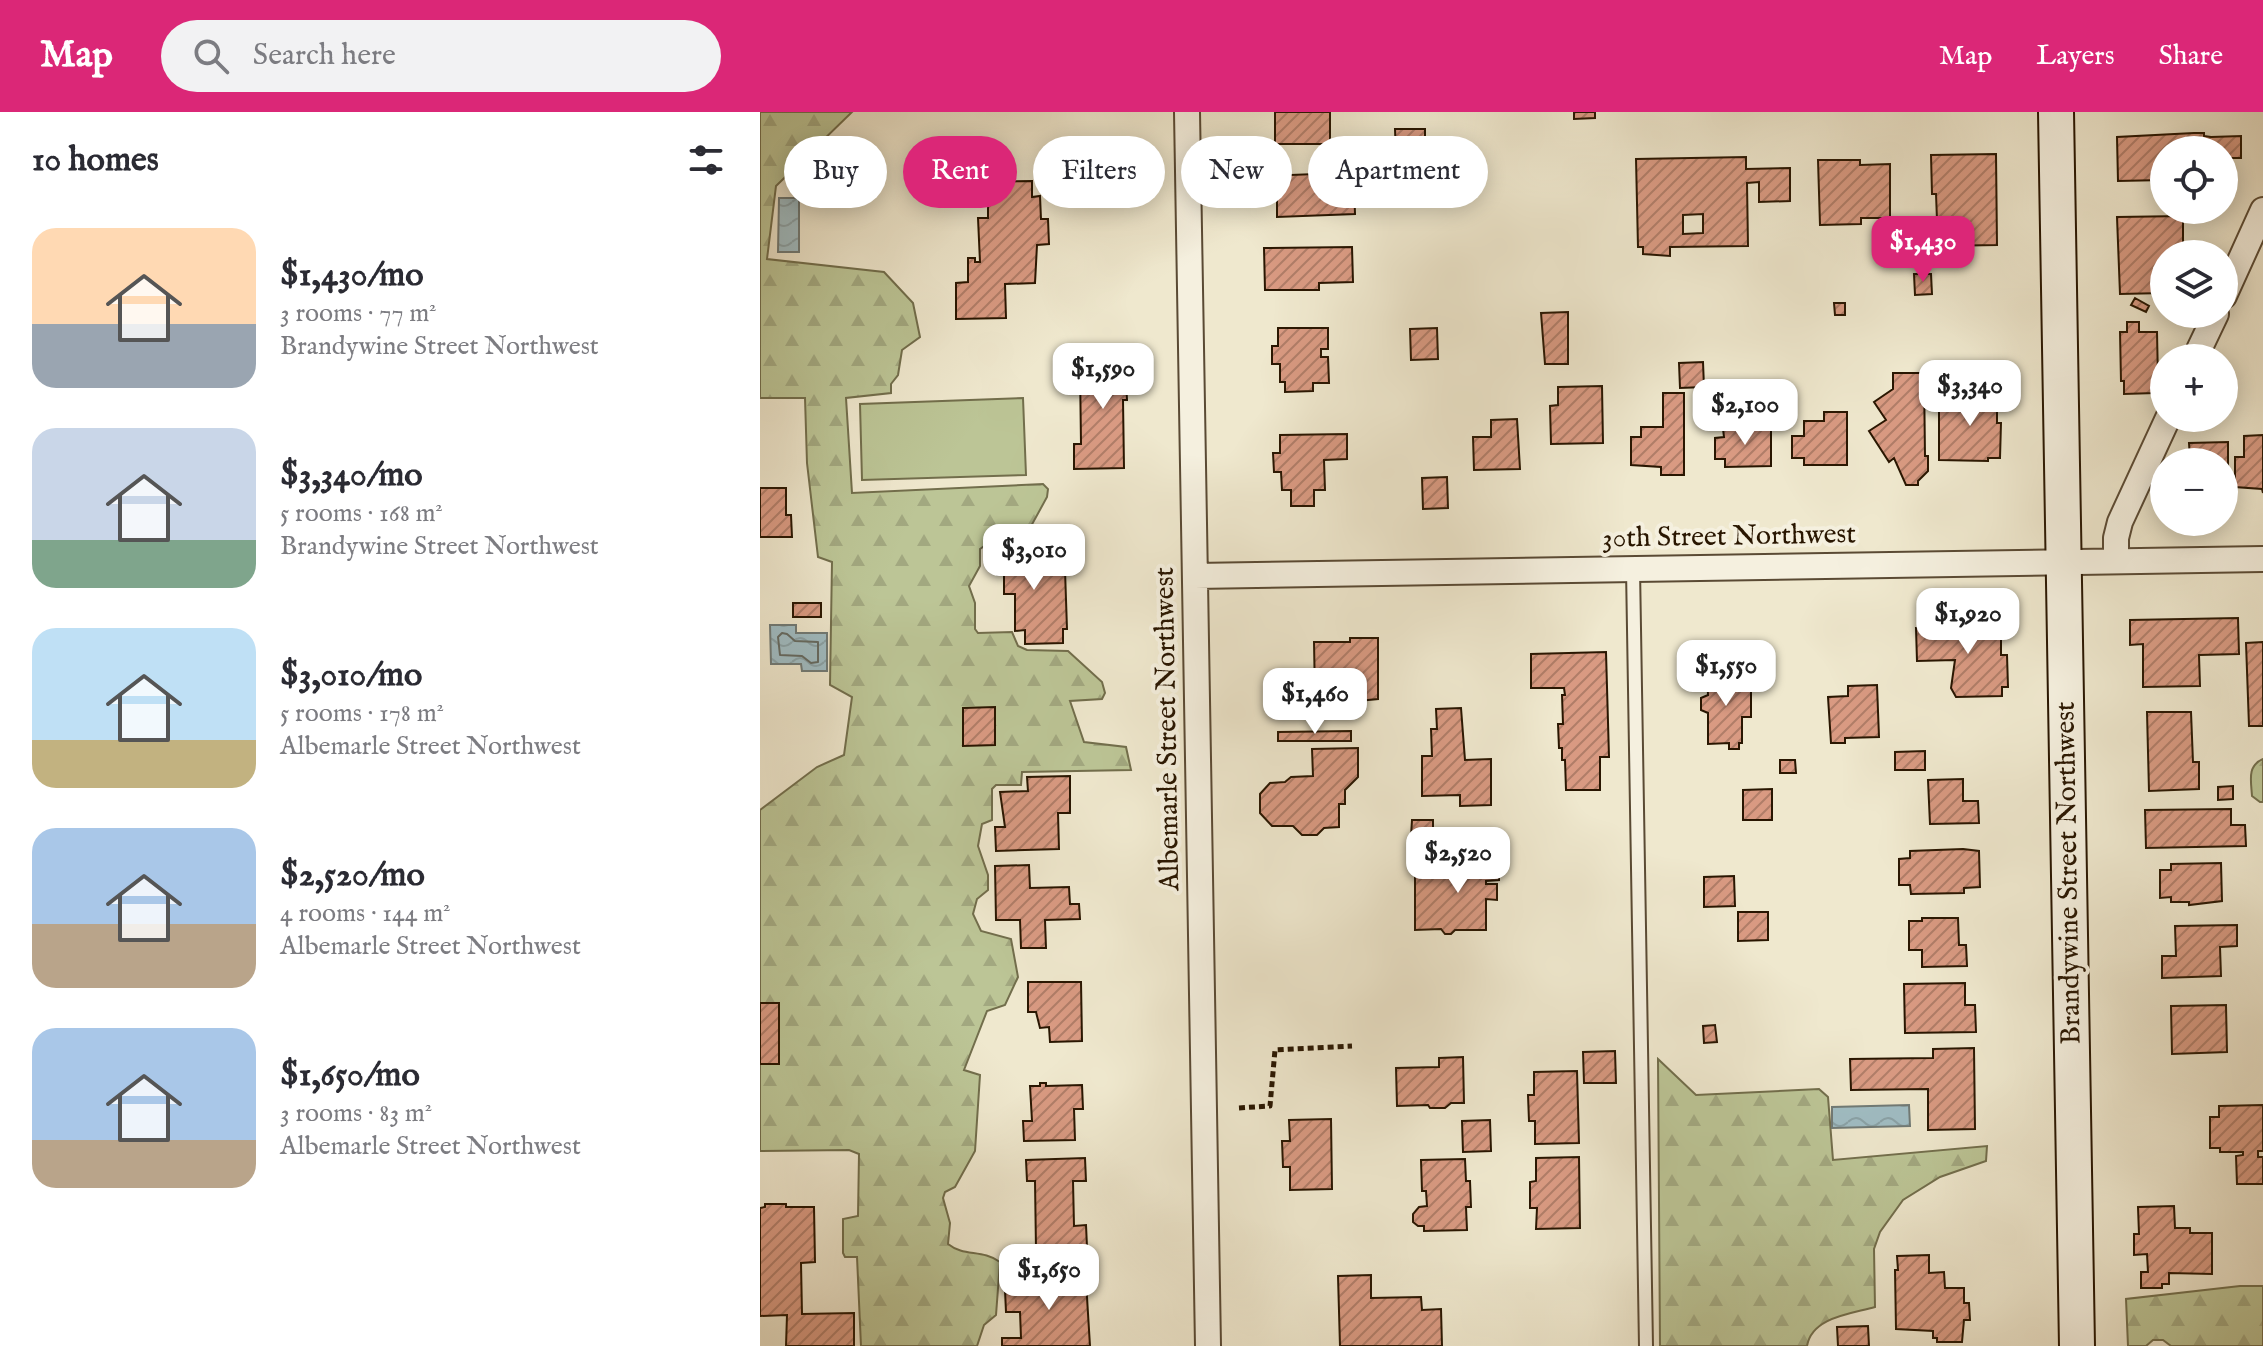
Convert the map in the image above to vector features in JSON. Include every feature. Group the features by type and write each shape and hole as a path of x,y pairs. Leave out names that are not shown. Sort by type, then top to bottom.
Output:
{"street":[{"name":"Albemarle Street Northwest","path":"1187,112 1208,1346"},
{"name":"Brandywine Street Northwest","path":"2056,112 2077,1346"},
{"path":"2238,265 2263,210"},
{"path":"2116,561 2120,522 2162,432"},
{"name":"30th Street Northwest","path":"1195,576 2263,559"}],"lane":[{"path":"1633,569 1646,1346"}],"path":[{"path":"1239,1108 1270,1106 1275,1050 1352,1046"}],"green space":[{"path":"760,112 852,112 827,136 784,136 784,178 776,186 767,259 884,272 913,303 920,337 902,350 891,393 846,398 852,493 1043,484 1048,489 1047,497 1024,539 1014,530 1006,531 980,549 980,566 969,586 975,603 975,629 978,633 1012,632 1018,646 1027,650 1068,651 1102,682 1105,693 1102,699 1070,701 1084,742 1126,747 1131,770 1022,772 1021,785 996,785 992,789 992,820 982,824 978,846 988,875 988,890 977,899 973,914 981,931 1011,939 1018,977 1005,1005 987,1011 964,1070 980,1075 975,1151 955,1187 945,1192 943,1198 950,1223 948,1244 1000,1262 996,1315 984,1325 977,1346 861,1346 857,1257 845,1257 843,1253 843,1219 858,1216 859,1154 849,1150 760,1151 760,810 817,767 844,755 852,697 830,685 832,562 818,557 807,463 805,398 760,398"},
{"path":"1023,398 1026,475 862,480 860,404"},
{"path":"2263,759 2263,802 2260,802 2252,796 2251,774 2254,765"},
{"path":"1658,1059 1696,1095 1819,1089 1828,1097 1833,1160 1987,1146 1986,1161 1940,1177 1903,1200 1880,1232 1874,1249 1875,1307 1824,1323 1810,1336 1807,1346 1660,1346"},
{"path":"2263,1286 2263,1346 2171,1346 2163,1340 2153,1340 2146,1346 2128,1346 2126,1299"}],"water":[{"path":"779,198 784,198 784,208 799,208 799,252 778,252"},
{"path":"770,625 796,625 796,633 827,633 827,671 802,671 801,664 771,664"},
{"path":"1909,1105 1910,1126 1832,1128 1832,1107"}],"building":[{"path":"1275,112 1330,112 1330,136 1308,136 1308,144 1292,144 1292,136 1275,136"},
{"path":"1574,112 1595,112 1595,118 1574,119"},
{"path":"1395,129 1425,129 1425,136 1395,136"},
{"path":"2204,133 2204,136 2150,136 2150,180 2118,181 2117,137"},
{"path":"2238,136 2241,136 2241,158 2238,158"},
{"path":"1996,154 1997,245 1938,246 1931,155"},
{"path":"1746,157 1746,169 1790,168 1790,201 1759,202 1759,182 1747,183 1748,246 1670,247 1670,256 1643,254 1643,247 1638,247 1636,159","holes":["1703,214 1703,233 1683,234 1683,215"]},
{"path":"1818,160 1860,160 1860,165 1890,164 1890,218 1861,218 1861,224 1820,225"},
{"path":"1308,174 1308,208 1355,208 1355,214 1277,217 1277,208 1292,208 1292,175"},
{"path":"1017,181 1032,181 1033,208 1041,208 1041,219 1048,219 1049,244 1037,245 1035,283 1005,284 1006,318 956,319 956,283 968,282 968,258 980,262 978,218 988,218 988,208 1017,208"},
{"path":"2150,216 2150,224 2183,224 2183,240 2150,240 2150,293 2120,294 2117,217"},
{"path":"1352,247 1353,282 1319,283 1319,290 1265,290 1264,248"},
{"path":"1914,274 1931,274 1932,294 1915,295"},
{"path":"2135,298 2149,306 2146,312 2131,305"},
{"path":"1834,303 1845,303 1845,315 1835,315"},
{"path":"1568,312 1568,364 1545,364 1541,313"},
{"path":"2127,322 2139,322 2139,332 2157,332 2157,344 2150,344 2150,393 2124,394 2120,332 2127,332"},
{"path":"1278,328 1328,328 1328,349 1321,349 1321,357 1328,357 1329,383 1313,383 1313,391 1285,392 1285,382 1280,382 1280,364 1272,364 1272,346 1278,346"},
{"path":"1437,328 1438,359 1411,360 1410,329"},
{"path":"1124,344 1127,400 1123,400 1124,468 1074,469 1074,444 1081,444 1080,369 1098,369 1097,345"},
{"path":"1703,362 1704,387 1680,388 1679,363"},
{"path":"1893,373 1924,373 1928,471 1918,485 1906,485 1894,458 1889,462 1869,431 1886,420 1874,402 1893,389"},
{"path":"1602,386 1603,443 1551,444 1550,406 1558,405 1558,387"},
{"path":"1965,389 1997,389 1997,423 2001,423 2000,458 1988,458 1988,461 1939,460 1939,406 1950,398 1958,406 1965,404"},
{"path":"1663,393 1684,393 1684,475 1661,475 1661,467 1631,465 1631,437 1641,437 1641,427 1663,427"},
{"path":"1824,412 1847,412 1847,465 1804,465 1804,458 1792,458 1792,436 1804,436 1804,421 1824,421"},
{"path":"1517,419 1520,469 1474,470 1473,437 1491,437 1491,420"},
{"path":"1771,428 1771,466 1725,467 1725,459 1715,459 1715,438 1724,437 1723,429"},
{"path":"1347,434 1347,459 1324,460 1325,490 1314,490 1314,506 1291,506 1291,490 1282,490 1281,472 1274,472 1273,453 1280,453 1280,435"},
{"path":"2263,435 2263,493 2262,489 2238,487 2238,457 2244,457 2244,436"},
{"path":"2228,442 2228,448 2189,448 2189,443"},
{"path":"1447,477 1448,508 1423,509 1422,478"},
{"path":"760,488 786,488 786,515 791,515 792,537 760,537"},
{"path":"1012,535 1027,557 1020,562 1022,564 1005,573 1030,570 1029,556 1061,555 1062,570 1065,570 1067,629 1063,629 1063,643 1025,644 1025,630 1015,631 1015,594 1004,594 1004,574 997,575 986,553"},
{"path":"793,603 821,603 821,617 793,617"},
{"path":"2238,618 2239,654 2199,655 2200,686 2143,687 2143,644 2130,645 2130,620"},
{"path":"2001,622 2001,655 2007,655 2008,687 2002,687 2002,696 1956,697 1951,688 1955,660 1917,661 1916,628"},
{"path":"1350,638 1378,638 1378,699 1348,702 1345,696 1315,696 1314,642 1350,642"},
{"path":"2263,642 2263,726 2249,726 2246,643"},
{"path":"1606,652 1609,757 1600,757 1600,790 1566,790 1565,760 1562,760 1562,748 1559,748 1558,724 1563,724 1564,688 1531,688 1531,654"},
{"path":"1742,673 1743,690 1751,690 1751,717 1742,717 1742,743 1739,743 1739,749 1729,749 1729,743 1708,744 1708,713 1701,710 1701,698 1708,695 1707,674"},
{"path":"1877,685 1879,737 1845,738 1845,743 1831,743 1828,697 1848,696 1848,686"},
{"path":"995,707 995,745 963,746 963,708"},
{"path":"1461,708 1465,760 1491,759 1491,805 1460,806 1460,795 1422,796 1422,756 1432,756 1431,729 1437,729 1436,709"},
{"path":"2147,712 2191,712 2193,762 2199,762 2199,789 2149,791"},
{"path":"1351,731 1351,741 1278,741 1278,732"},
{"path":"1358,748 1358,777 1345,790 1345,804 1339,804 1339,827 1324,828 1317,835 1302,835 1293,826 1272,826 1260,813 1260,794 1270,783 1285,782 1291,777 1313,776 1312,749"},
{"path":"1925,751 1925,770 1895,770 1895,752"},
{"path":"1780,760 1795,760 1796,773 1780,773"},
{"path":"1070,776 1070,813 1058,813 1059,849 996,851 995,827 1005,827 1000,792 1028,791 1027,777"},
{"path":"1963,779 1963,801 1978,801 1979,823 1930,824 1928,780"},
{"path":"2233,786 2233,799 2218,800 2218,787"},
{"path":"1772,789 1772,820 1743,820 1743,790"},
{"path":"2231,809 2231,825 2245,825 2246,846 2146,848 2145,810"},
{"path":"1412,820 1433,820 1433,837 1411,836"},
{"path":"1499,849 1499,880 1486,881 1486,884 1497,884 1497,900 1486,899 1486,930 1455,930 1445,934 1441,929 1415,930 1415,877 1465,877 1464,850"},
{"path":"1910,851 1979,851 1980,887 1964,888 1964,893 1911,894 1910,885 1899,885 1899,859 1910,858"},
{"path":"2221,863 2222,901 2189,905 2189,902 2171,902 2171,897 2160,898 2160,870 2171,870 2171,864"},
{"path":"1029,865 1030,888 1069,887 1070,904 1079,904 1080,919 1045,920 1046,948 1021,948 1020,920 996,920 995,866"},
{"path":"1734,876 1735,906 1704,907 1704,877"},
{"path":"1738,912 1768,912 1768,940 1738,941"},
{"path":"1922,918 1958,918 1959,945 1966,945 1967,966 1922,967 1922,950 1909,950 1909,921 1922,921"},
{"path":"2237,925 2237,946 2220,947 2221,976 2162,978 2162,956 2176,956 2175,926"},
{"path":"1028,982 1081,982 1082,1041 1050,1042 1049,1027 1040,1028 1036,1012 1028,1012"},
{"path":"1965,983 1965,1005 1975,1005 1976,1032 1905,1033 1904,984"},
{"path":"760,1003 779,1003 779,1064 760,1064"},
{"path":"2226,1005 2227,1052 2172,1054 2171,1006"},
{"path":"1715,1025 1717,1042 1704,1043 1703,1026"},
{"path":"1974,1048 1975,1129 1928,1130 1928,1089 1851,1090 1850,1059 1933,1058 1933,1049"},
{"path":"1615,1051 1616,1083 1584,1083 1583,1052"},
{"path":"1463,1057 1464,1103 1451,1103 1445,1108 1397,1106 1396,1068 1439,1067 1439,1058"},
{"path":"1577,1071 1579,1143 1535,1144 1535,1121 1529,1121 1528,1095 1534,1095 1534,1072"},
{"path":"1040,1083 1046,1083 1046,1086 1082,1085 1083,1109 1074,1109 1075,1140 1024,1141 1023,1121 1032,1121 1030,1086 1040,1086"},
{"path":"2263,1105 2263,1151 2258,1151 2258,1157 2263,1157 2263,1184 2237,1184 2236,1156 2243,1155 2243,1152 2220,1152 2220,1148 2210,1148 2210,1117 2219,1117 2219,1106"},
{"path":"1331,1119 1332,1189 1290,1190 1290,1167 1283,1167 1282,1141 1290,1141 1289,1120"},
{"path":"1490,1120 1491,1151 1463,1152 1462,1121"},
{"path":"1579,1157 1580,1228 1536,1229 1537,1208 1530,1208 1530,1182 1536,1181 1536,1158"},
{"path":"1085,1158 1086,1181 1073,1181 1074,1226 1086,1225 1087,1247 1036,1249 1035,1181 1027,1181 1026,1160"},
{"path":"1465,1159 1471,1207 1466,1207 1467,1230 1424,1231 1424,1226 1413,1222 1413,1214 1419,1207 1427,1206 1426,1191 1422,1191 1421,1160"},
{"path":"765,1204 814,1207 815,1262 801,1263 802,1314 854,1313 854,1346 786,1346 787,1315 760,1316 760,1208"},
{"path":"2174,1206 2175,1228 2190,1228 2190,1233 2212,1233 2212,1274 2169,1273 2169,1284 2162,1284 2162,1288 2141,1288 2141,1272 2148,1272 2147,1254 2134,1255 2134,1234 2139,1234 2138,1207"},
{"path":"1929,1255 1929,1273 1944,1272 1945,1288 1964,1288 1964,1303 1969,1303 1970,1320 1964,1320 1962,1342 1937,1342 1933,1331 1896,1329 1897,1256"},
{"path":"1371,1275 1371,1298 1421,1297 1422,1310 1441,1309 1442,1346 1340,1346 1338,1276"},
{"path":"1062,1277 1063,1282 1086,1281 1090,1346 1002,1346 1002,1338 1021,1338 1020,1312 1006,1312 1005,1290 1011,1290 1010,1279"},
{"path":"1868,1326 1869,1346 1838,1346 1837,1327"}]}
